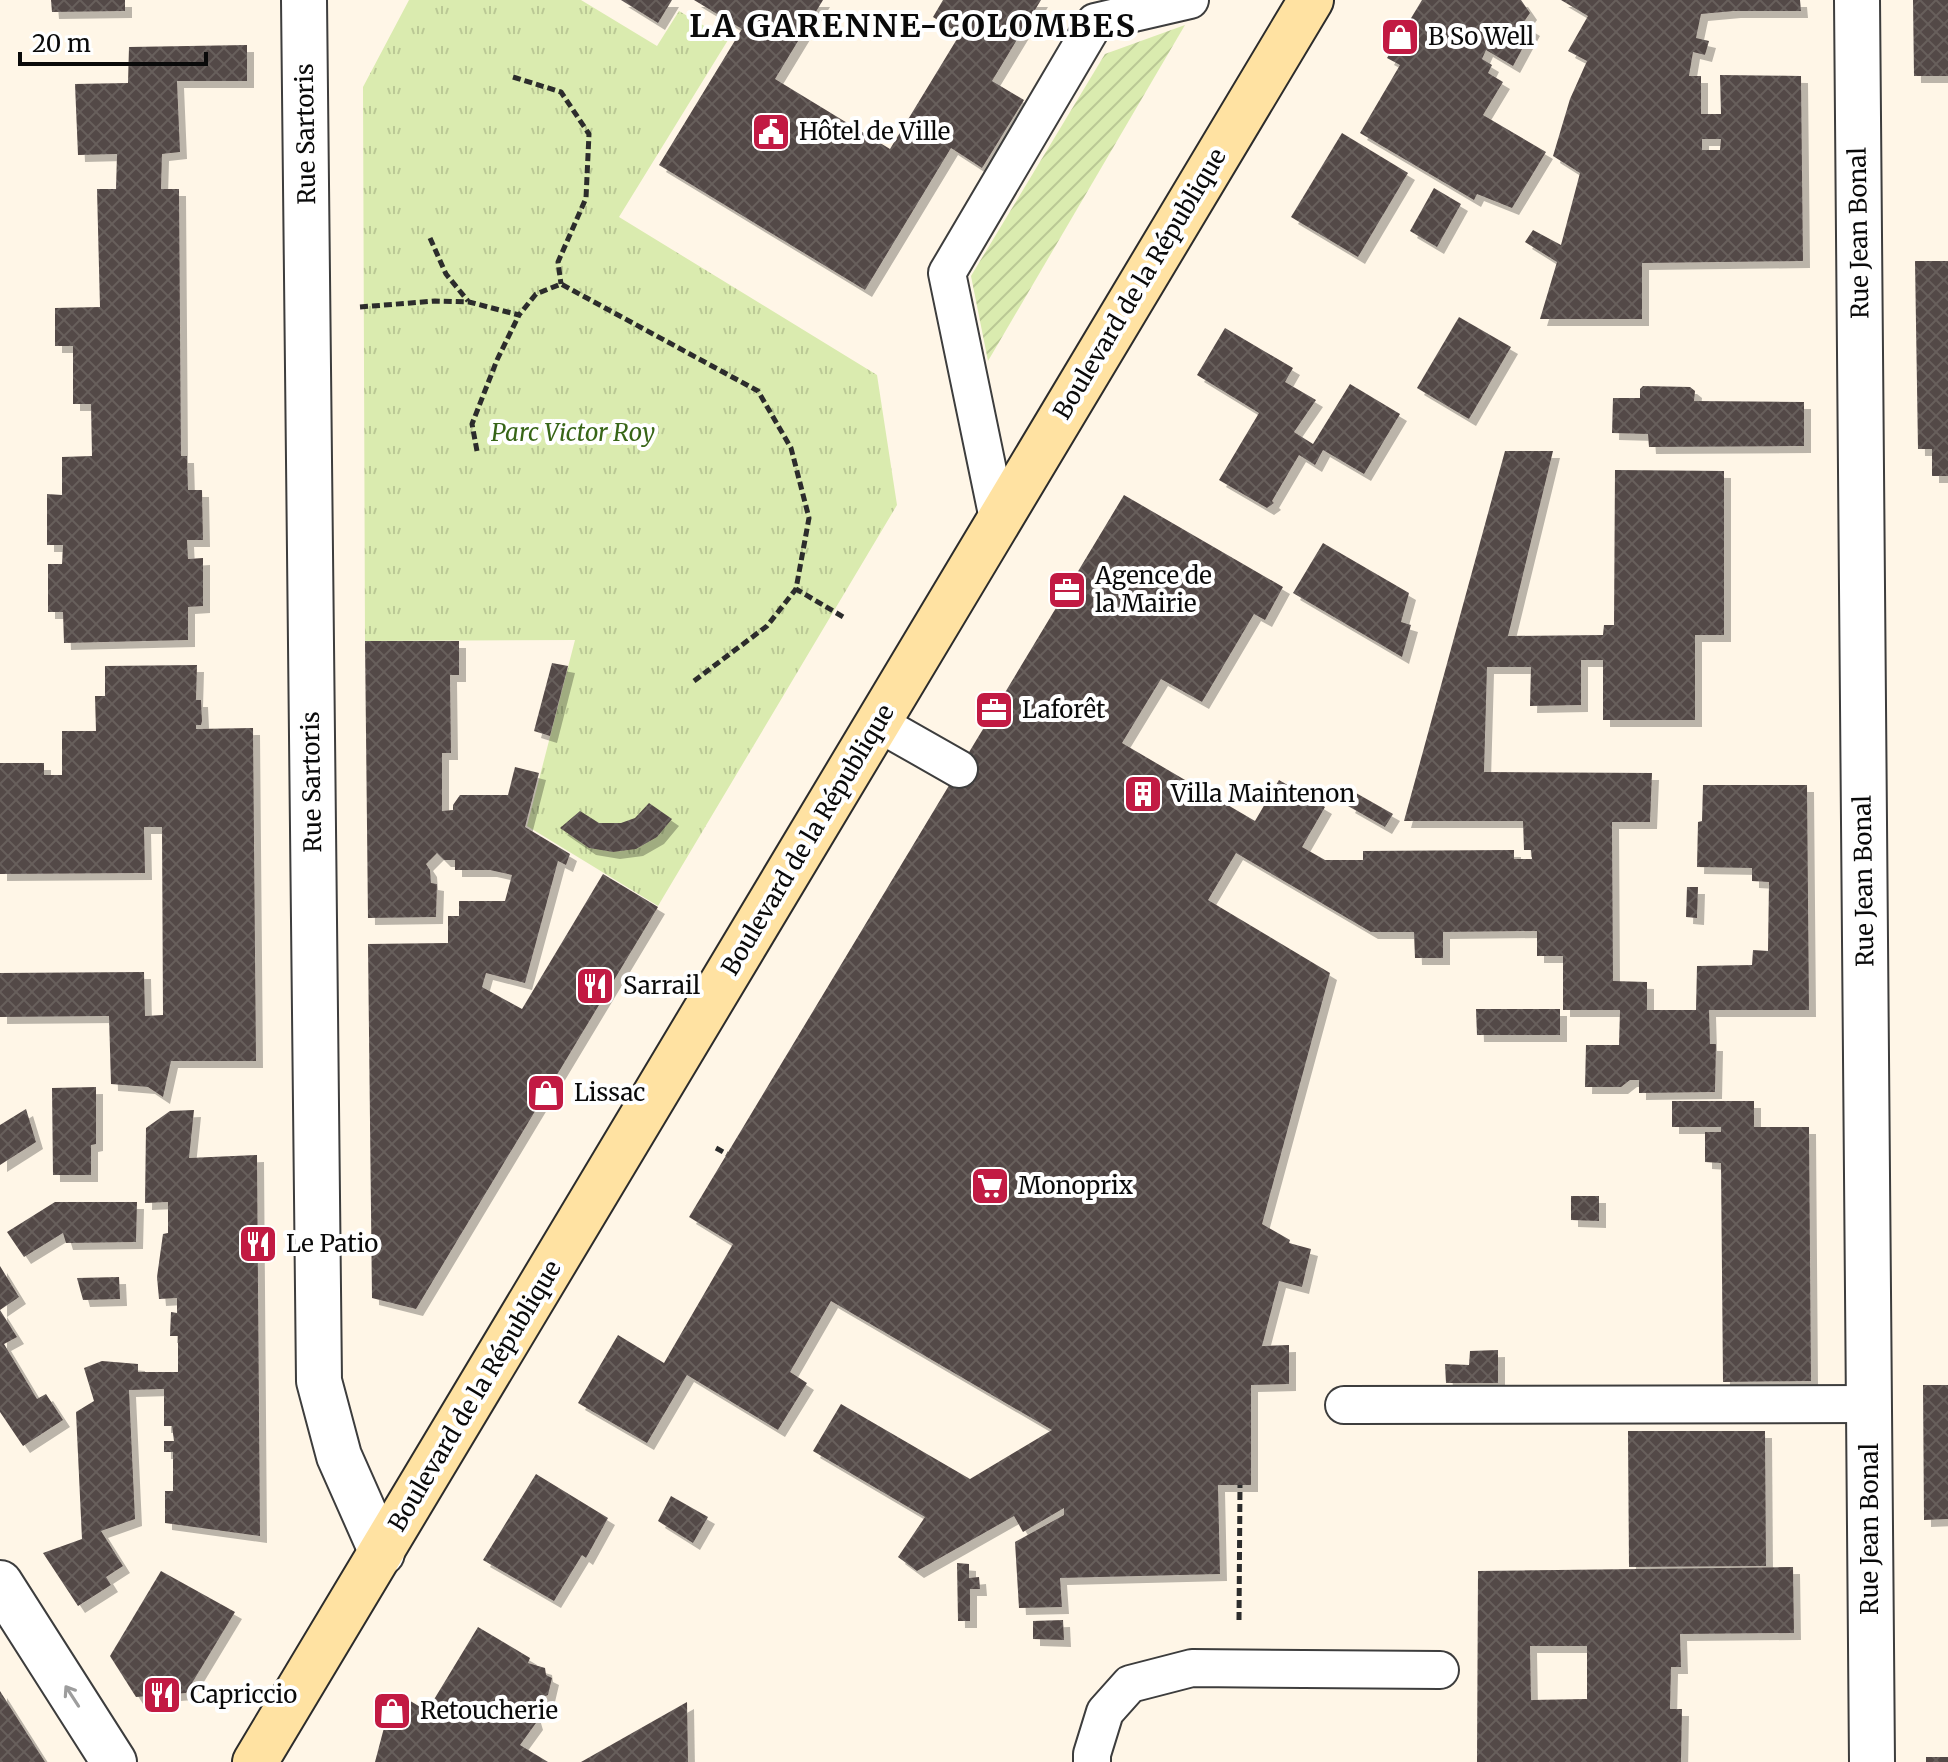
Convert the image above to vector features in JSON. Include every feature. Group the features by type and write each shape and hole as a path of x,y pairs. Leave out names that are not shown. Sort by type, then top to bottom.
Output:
{"main road":[{"name":"Boulevard de la République","path":"255,1762 1311,0"}],"street":[{"name":"Rue Sartoris","path":"304,0 319,1381 339,1456 382,1553"},
{"name":"Rue Jean Bonal","path":"1857,0 1872,1762"},
{"path":"0,1583 114,1762"}],"lane":[{"path":"998,519 947,273 1095,22 1190,0"},
{"path":"878,723 959,769"},
{"path":"1344,1405 1869,1404"},
{"path":"1092,1762 1105,1712 1130,1684 1192,1668 1440,1670"}],"path":[{"path":"513,77 561,92 589,134 586,198 558,262 561,284"},
{"path":"430,238 446,274 469,302"},
{"path":"477,451 472,424 519,315 536,294 561,284"},
{"path":"561,284 758,391 791,448 809,518 796,589 767,626 694,681"},
{"path":"308,310 435,301 469,302 519,315"},
{"path":"796,589 845,618"},
{"path":"716,1148 727,1154"},
{"path":"1238,1669 1240,1485"}],"green space":[{"name":"Parc Victor Roy","path":"409,0 581,0 657,46 679,11 728,40 619,217 877,375 897,505 658,906 527,826 575,640 365,641 363,87"},
{"path":"1185,25 988,361 971,276 1105,54"}],"building":[{"path":"51,0 125,0 125,11 52,12"},
{"path":"621,0 672,0 658,23"},
{"name":"Hôtel de Ville","path":"694,0 823,0 775,79 890,149 960,34 933,17 943,0 1041,0 992,81 1024,100 982,168 951,148 865,290 659,165 742,29"},
{"path":"1422,0 1521,0 1530,13 1523,23 1533,29 1513,66 1486,50 1482,59 1492,65 1488,73 1503,82 1483,115 1546,152 1512,208 1477,194 1474,200 1360,133 1400,65 1387,58"},
{"path":"1561,0 1800,0 1801,11 1701,14 1696,38 1709,41 1705,55 1693,52 1689,76 1701,76 1701,114 1721,114 1720,75 1801,76 1803,261 1642,263 1642,319 1540,319 1557,262 1525,242 1533,230 1561,245 1580,173 1553,156 1570,99 1587,61 1568,51 1588,16","holes":["1702,139 1721,139 1720,150 1702,150"]},
{"path":"1913,0 1948,0 1948,76 1914,76"},
{"path":"247,45 247,81 177,81 180,152 162,154 161,189 179,189 181,456 187,456 188,490 202,490 203,540 187,540 188,559 203,558 203,606 188,607 188,640 64,643 63,612 48,612 48,564 62,564 63,545 47,545 47,494 62,495 62,457 92,456 91,404 73,404 73,346 55,346 55,308 100,307 97,189 116,189 117,154 78,155 75,84 128,83 129,47"},
{"path":"1342,133 1408,173 1358,257 1291,217"},
{"path":"1434,188 1461,204 1437,247 1410,231"},
{"path":"1915,261 1948,261 1948,476 1932,476 1932,449 1918,449"},
{"path":"1459,317 1511,347 1469,419 1417,388"},
{"path":"1225,328 1293,368 1285,382 1316,400 1294,432 1313,444 1350,384 1400,414 1364,474 1323,450 1315,465 1299,455 1272,501 1274,503 1267,508 1219,480 1259,413 1197,375"},
{"path":"1643,386 1690,387 1695,391 1694,401 1804,402 1804,446 1649,447 1648,434 1612,433 1613,398 1640,398"},
{"path":"1505,451 1553,451 1508,636 1603,635 1604,625 1614,625 1615,470 1724,471 1724,635 1695,635 1695,720 1603,720 1603,660 1581,660 1581,705 1530,706 1531,667 1487,667 1484,772 1652,773 1650,822 1612,822 1613,981 1647,982 1647,1010 1696,1010 1697,966 1752,965 1753,950 1768,951 1769,882 1752,881 1752,868 1697,867 1703,785 1807,785 1809,1010 1709,1010 1710,1044 1716,1044 1715,1092 1639,1093 1639,1080 1630,1080 1621,1087 1585,1087 1586,1045 1619,1045 1620,1010 1563,1010 1563,956 1537,956 1537,931 1443,932 1443,958 1415,958 1414,932 1371,932 1236,853 1208,900 1330,973 1262,1224 1290,1240 1289,1243 1311,1249 1302,1287 1279,1281 1262,1346 1289,1345 1289,1384 1251,1385 1251,1485 1218,1485 1220,1574 1060,1578 1062,1607 1019,1608 1015,1542 1064,1515 1064,1508 1023,1532 1014,1516 917,1571 898,1557 925,1517 813,1451 841,1404 970,1479 1052,1430 831,1301 790,1372 807,1383 778,1430 687,1375 647,1443 578,1403 618,1335 664,1363 733,1244 689,1217 1124,495 1283,587 1265,620 1254,614 1202,702 1161,679 1122,743 1255,821 1279,780 1325,807 1302,847 1325,860 1363,860 1363,851 1514,850 1514,859 1532,859 1531,850 1524,850 1523,821 1404,821"},
{"path":"1323,543 1409,593 1401,622 1411,625 1402,657 1293,593"},
{"path":"365,641 459,641 459,675 450,675 451,753 442,753 442,811 453,810 460,795 508,795 515,767 539,773 525,827 570,854 566,865 558,861 525,983 486,973 482,987 522,1009 603,874 658,907 416,1309 372,1298 368,944 448,943 448,916 459,916 459,901 505,901 512,875 490,870 455,870 455,860 444,860 437,853 426,864 431,883 437,884 436,917 368,918"},
{"path":"552,663 568,666 550,736 534,731"},
{"path":"197,665 196,700 201,700 202,721 196,729 253,728 256,1061 171,1061 163,1097 148,1087 111,1084 109,1016 0,1017 0,973 144,972 145,1016 163,1015 162,827 144,827 145,873 0,874 0,763 44,763 44,775 62,775 62,731 96,731 95,696 105,696 105,666"},
{"path":"1356,793 1393,814 1385,827 1348,806"},
{"path":"649,803 672,819 657,837 636,849 613,852 589,848 560,828 580,811 599,823 621,823 635,818"},
{"path":"1687,887 1698,887 1697,918 1686,917"},
{"path":"1476,1009 1560,1009 1560,1035 1477,1035"},
{"path":"96,1087 96,1144 91,1145 91,1175 53,1175 52,1088"},
{"path":"1672,1101 1754,1101 1754,1127 1809,1127 1811,1381 1723,1382 1721,1163 1705,1162 1705,1132 1721,1132 1721,1127 1672,1127"},
{"path":"26,1109 36,1142 0,1165 0,1125"},
{"path":"194,1110 189,1158 257,1155 260,1536 165,1523 165,1491 173,1491 173,1452 164,1452 164,1441 174,1441 172,1426 164,1426 164,1389 129,1390 135,1519 101,1531 123,1566 106,1577 111,1585 78,1606 43,1553 82,1539 76,1412 94,1401 84,1368 102,1361 138,1364 138,1372 178,1372 178,1336 170,1336 171,1312 177,1313 177,1298 159,1299 157,1277 163,1234 168,1233 168,1202 145,1203 146,1128 170,1111"},
{"path":"1571,1196 1599,1196 1599,1221 1571,1220"},
{"path":"55,1202 137,1202 136,1242 66,1243 63,1233 24,1257 7,1232"},
{"path":"0,1266 19,1297 0,1310"},
{"path":"119,1277 120,1299 83,1300 77,1278"},
{"path":"0,1310 17,1337 4,1344 37,1399 46,1394 63,1420 23,1446 0,1412"},
{"path":"1498,1350 1498,1383 1446,1383 1445,1364 1469,1365 1470,1351"},
{"path":"1923,1385 1948,1385 1948,1519 1924,1520"},
{"path":"1628,1431 1765,1431 1766,1566 1629,1567"},
{"path":"536,1474 608,1518 586,1558 582,1555 554,1601 483,1560"},
{"path":"671,1496 708,1517 693,1543 658,1521"},
{"path":"957,1563 969,1564 969,1578 979,1577 980,1589 970,1589 970,1621 958,1621"},
{"path":"1793,1567 1794,1633 1680,1634 1681,1667 1671,1667 1670,1709 1682,1709 1681,1762 1477,1762 1478,1571","holes":["1530,1646 1587,1646 1587,1699 1531,1700"]},
{"path":"161,1571 235,1612 186,1693 136,1697 110,1656"},
{"path":"1063,1620 1064,1640 1033,1639 1033,1621"},
{"path":"478,1627 530,1658 528,1663 545,1668 546,1675 552,1678 548,1695 541,1698 533,1713 536,1723 520,1745 548,1762 375,1762 385,1724 402,1696 427,1711"},
{"path":"0,1691 12,1710 45,1762 0,1762"},
{"path":"687,1702 688,1762 581,1762"},
{"path":"1926,1757 1948,1757 1948,1762 1926,1762"}],"place":[{"name":"B So Well","path":"1400,37"},
{"name":"Hôtel de Ville","path":"771,132"},
{"name":"Agence de la Mairie","path":"1067,590"},
{"name":"Laforêt","path":"994,710"},
{"name":"Villa Maintenon","path":"1143,794"},
{"name":"Sarrail","path":"595,986"},
{"name":"Lissac","path":"546,1093"},
{"name":"Monoprix","path":"990,1186"},
{"name":"Le Patio","path":"258,1244"},
{"name":"Capriccio","path":"162,1695"},
{"name":"Retoucherie","path":"392,1711"}],"district":[{"name":"LA GARENNE-COLOMBES","path":"913,26"}]}
